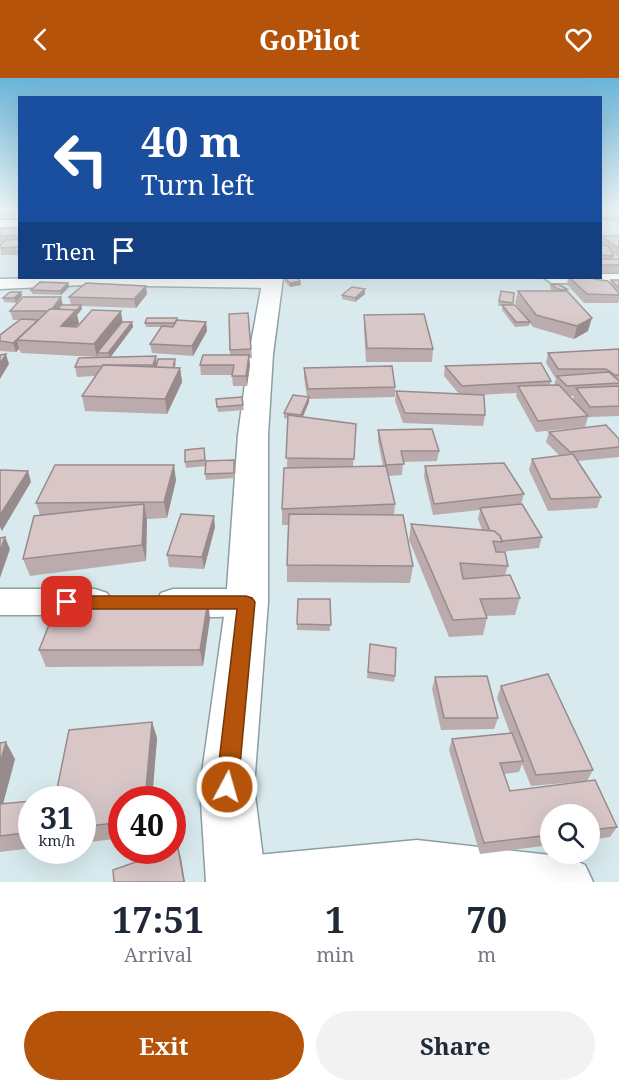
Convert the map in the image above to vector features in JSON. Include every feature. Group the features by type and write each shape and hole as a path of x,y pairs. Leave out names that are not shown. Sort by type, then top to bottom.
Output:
{"street":[{"path":"602,279 619,279"},
{"path":"0,284 84,280 273,280 261,354 253,435 246,602 227,787 236,882 417,864 568,882"},
{"path":"0,602 246,602"}],"building":[{"path":"602,249 610,249 614,256 602,255"},
{"path":"602,259 619,259 619,265 602,265"},
{"path":"286,279 300,281 290,283"},
{"path":"571,279 608,281 619,295 587,294"},
{"path":"611,280 619,280 619,288"},
{"path":"40,282 68,283 60,291 31,290"},
{"path":"86,283 146,286 134,299 69,297"},
{"path":"558,284 567,289 560,290 551,285"},
{"path":"352,287 365,289 355,298 342,295"},
{"path":"501,291 514,293 513,303 499,301"},
{"path":"518,291 567,291 592,318 577,326 536,315"},
{"path":"10,292 21,292 14,298 3,298"},
{"path":"23,297 61,297 48,311 10,311"},
{"path":"61,305 81,305 76,311 58,309"},
{"path":"502,305 515,305 530,322 516,322"},
{"path":"50,309 76,310 61,326 77,327 92,310 121,311 94,344 17,340"},
{"path":"248,313 251,349 230,350 229,314"},
{"path":"424,314 433,349 367,348 364,315"},
{"path":"147,318 177,318 175,323 145,323"},
{"path":"21,319 38,320 13,343 0,341 0,335"},
{"path":"177,320 206,322 192,346 150,344 162,326 173,327"},
{"path":"122,322 132,322 108,353 97,353"},
{"path":"619,349 619,375 606,369 558,369 548,353"},
{"path":"6,354 0,364 0,355"},
{"path":"203,355 249,355 246,376 232,376 234,365 200,365"},
{"path":"156,356 153,365 75,367 79,358"},
{"path":"158,359 175,359 173,368 156,367"},
{"path":"541,363 551,381 462,386 445,366"},
{"path":"103,365 180,368 165,399 82,396"},
{"path":"392,366 395,387 308,389 304,368"},
{"path":"609,372 619,383 567,386 557,376"},
{"path":"559,385 588,416 538,421 518,386"},
{"path":"619,386 619,406 590,407 576,388"},
{"path":"396,391 484,395 485,415 405,413"},
{"path":"293,395 309,397 301,415 284,413"},
{"path":"242,397 243,405 217,407 216,399"},
{"path":"288,415 356,424 354,459 286,458"},
{"path":"606,425 619,439 619,447 570,452 549,432"},
{"path":"432,429 439,451 401,451 404,464 386,465 378,430"},
{"path":"204,448 205,460 185,462 185,450"},
{"path":"573,454 601,497 551,499 532,459"},
{"path":"234,460 234,473 205,474 206,461"},
{"path":"504,463 524,494 434,504 425,466"},
{"path":"55,465 174,465 164,502 36,503"},
{"path":"386,466 395,504 282,509 284,468"},
{"path":"0,470 28,471 0,515"},
{"path":"144,504 142,545 23,559 34,516"},
{"path":"522,504 542,537 502,541 494,531 490,531 480,508"},
{"path":"181,514 214,516 202,557 167,555"},
{"path":"289,514 403,515 413,566 287,565"},
{"path":"411,524 494,531 500,536 502,542 493,541 496,552 505,552 508,566 460,563 463,579 510,575 520,598 480,599 487,618 453,620"},
{"path":"5,537 0,552 0,538"},
{"path":"298,599 330,599 331,625 297,624"},
{"path":"208,601 200,650 39,650 58,602"},
{"path":"370,644 396,648 395,676 368,672"},
{"path":"548,674 593,770 536,775 501,686"},
{"path":"487,676 498,718 444,718 435,677"},
{"path":"152,722 146,786 108,786 108,824 96,825 96,786 58,786 69,730"},
{"path":"512,733 523,761 500,763 510,791 595,780 617,827 600,829 600,804 540,804 540,836 484,843 452,739"},
{"path":"6,742 0,763 0,743"},
{"path":"18,802 18,834 0,836 0,804"},
{"path":"130,864 181,864 184,882 114,882 113,870"}],"route":[{"path":"67,602 246,602 227,787"}]}
